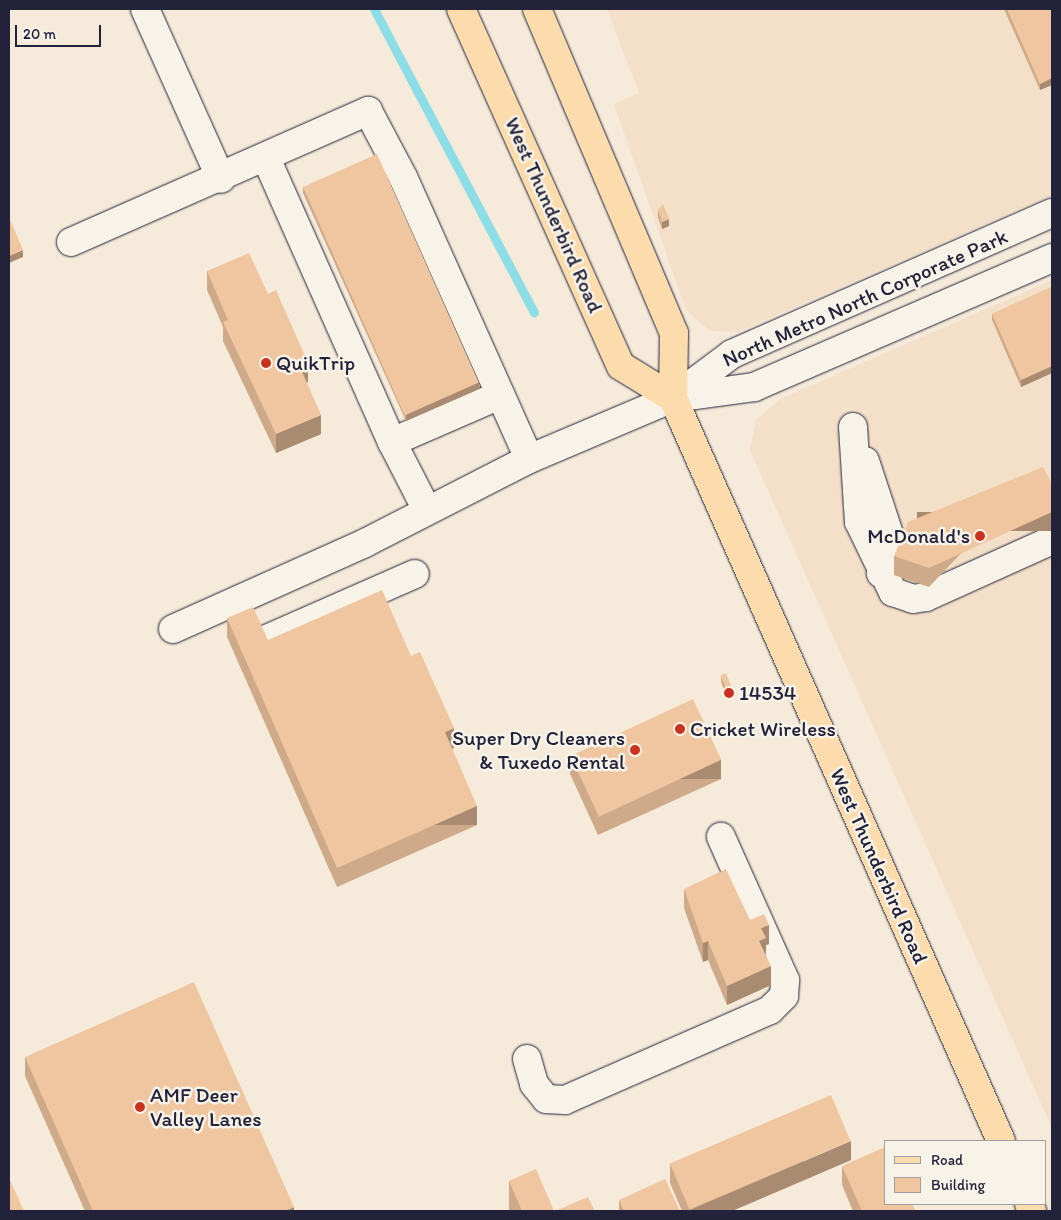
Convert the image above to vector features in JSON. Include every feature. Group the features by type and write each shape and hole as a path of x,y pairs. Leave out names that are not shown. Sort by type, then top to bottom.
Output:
{"main road":[{"name":"West Thunderbird Road","path":"461,9 621,366 673,398"},
{"name":"West Thunderbird Road","path":"537,9 674,333 673,398 1001,1140"}],"street":[{"path":"145,9 221,179"},
{"path":"71,242 199,183 221,179 368,111 403,177 529,459"},
{"path":"266,158 392,442 427,510"},
{"name":"North Metro North Corporate Park","path":"673,398 732,354 1052,213"},
{"name":"North Metro North Corporate Park","path":"673,398 754,387 1052,258"},
{"path":"392,442 500,395"},
{"path":"173,629 427,510 529,459 673,398"},
{"path":"854,427 860,522 882,573 893,592 913,599 926,597 1052,540"},
{"path":"260,642 415,574"},
{"path":"527,1059 534,1084 546,1099 565,1100 770,1010 784,996 785,980 721,837"}],"shaded area":[{"path":"607,9 1052,9 1052,195 737,332 710,331 686,310 614,104 639,93"},
{"path":"1052,280 1052,1128 750,450 756,420 780,399"}],"building":[{"path":"1007,9 1052,9 1052,78 1040,84"},
{"name":"QuikTrip","path":"377,154 479,382 405,415 303,187"},
{"path":"663,204 669,219 662,222 658,210"},
{"path":"9,217 23,250 9,256"},
{"name":"QuikTrip","path":"249,253 268,294 276,290 308,363 300,367 321,415 276,434 223,322 228,320 207,271"},
{"path":"1052,287 1052,366 1021,380 992,314"},
{"name":"McDonald's","path":"1043,467 1052,484 1052,512 929,568 894,556 908,522"},
{"path":"382,590 411,656 420,652 454,728 445,732 477,806 337,868 227,618 253,607 268,640"},
{"path":"726,673 732,688 726,690 720,675"},
{"path":"693,699 721,760 599,817 571,756"},
{"path":"726,869 750,920 764,914 769,925 761,928 766,938 759,941 771,966 727,986 708,941 703,943 684,889"},
{"name":"AMF Deer Valley Lanes","path":"194,982 294,1207 285,1211 93,1211 25,1057"},
{"path":"831,1095 851,1141 689,1209 670,1163"},
{"path":"884,1147 884,1205 913,1205 916,1211 862,1211 842,1166"},
{"path":"536,1169 554,1211 522,1211 509,1181"},
{"path":"665,1179 680,1211 624,1211 619,1200"},
{"path":"10,1180 24,1211 9,1211"},
{"path":"588,1197 595,1211 555,1211"}],"waterway":[{"path":"374,9 534,312"}],"place":[{"name":"QuikTrip","path":"266,363"},
{"name":"McDonald's","path":"980,536"},
{"name":"14534","path":"729,693"},
{"name":"Cricket Wireless","path":"680,729"},
{"name":"Super Dry Cleaners & Tuxedo Rental","path":"635,750"},
{"name":"AMF Deer Valley Lanes","path":"140,1107"}]}
